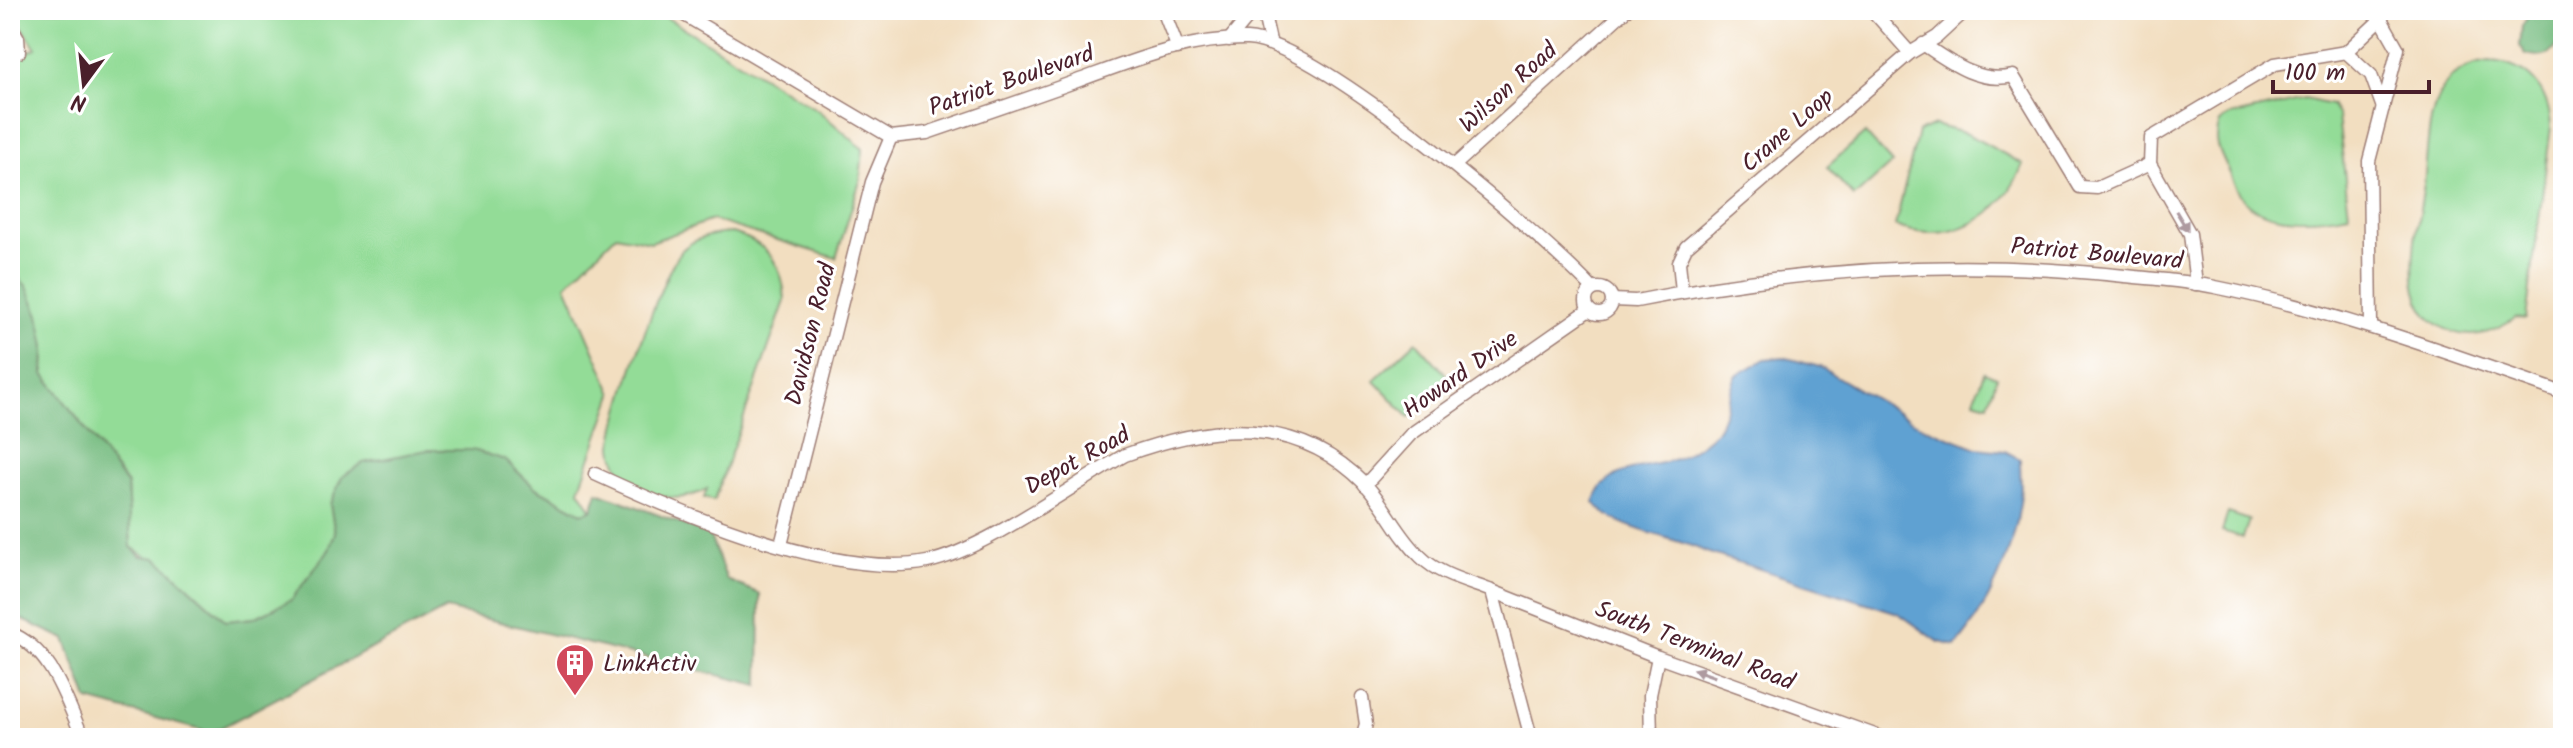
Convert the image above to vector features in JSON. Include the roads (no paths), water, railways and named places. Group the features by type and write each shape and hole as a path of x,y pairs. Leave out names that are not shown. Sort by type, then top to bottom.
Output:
{"street":[{"path":"676,10 891,137"},
{"path":"1163,10 1177,46"},
{"path":"1227,40 1254,10"},
{"path":"1263,10 1270,41"},
{"name":"Wilson Road","path":"1455,165 1626,10"},
{"path":"1872,10 1910,53"},
{"name":"Crane Loop","path":"1682,291 1679,262 1686,247 1910,53 1937,37 1966,10"},
{"path":"2196,284 2190,234 2150,164 2151,138 2275,64 2346,52 2381,14 2398,49 2369,161 2371,325"},
{"path":"10,24 18,38 19,52"},
{"name":"Patriot Boulevard","path":"891,137 927,133 1177,46 1227,40 1270,41 1326,74 1455,165 1571,265 1593,289"},
{"path":"1923,44 1979,77 1995,80 2013,76 2080,187 2097,188 2150,164"},
{"path":"2346,52 2371,75 2383,108"},
{"name":"Davidson Road","path":"781,545 872,182 891,137"},
{"name":"Patriot Boulevard","path":"1612,300 1636,301 1682,291 1838,272 1938,266 2051,268 2196,284 2371,325 2563,393"},
{"path":"1593,289 1605,290 1612,300 1604,313 1589,310 1586,299 1593,289"},
{"name":"Howard Drive","path":"1365,485 1411,434 1589,310"},
{"name":"Depot Road","path":"595,474 647,498 781,545 832,560 872,566 927,562 970,548 1125,455 1197,434 1269,432 1300,441 1343,465 1365,485 1422,559 1444,572 1492,591"},
{"path":"1492,591 1531,738"},
{"name":"South Terminal Road","path":"1492,591 1658,657 1883,738"},
{"path":"10,633 33,645 50,666 83,738"},
{"path":"1651,738 1650,695 1658,657"},
{"path":"1362,698 1366,724 1362,738"}],"water":[{"path":"1783,357 1820,367 1923,427 1977,448 2005,451 2020,459 2020,503 2012,541 1988,598 1956,646 1939,642 1898,613 1630,526 1603,512 1594,502 1606,483 1623,472 1677,458 1704,442 1720,425 1736,376 1765,359"}],"place":[{"name":"LinkActiv","path":"575,697"}]}
